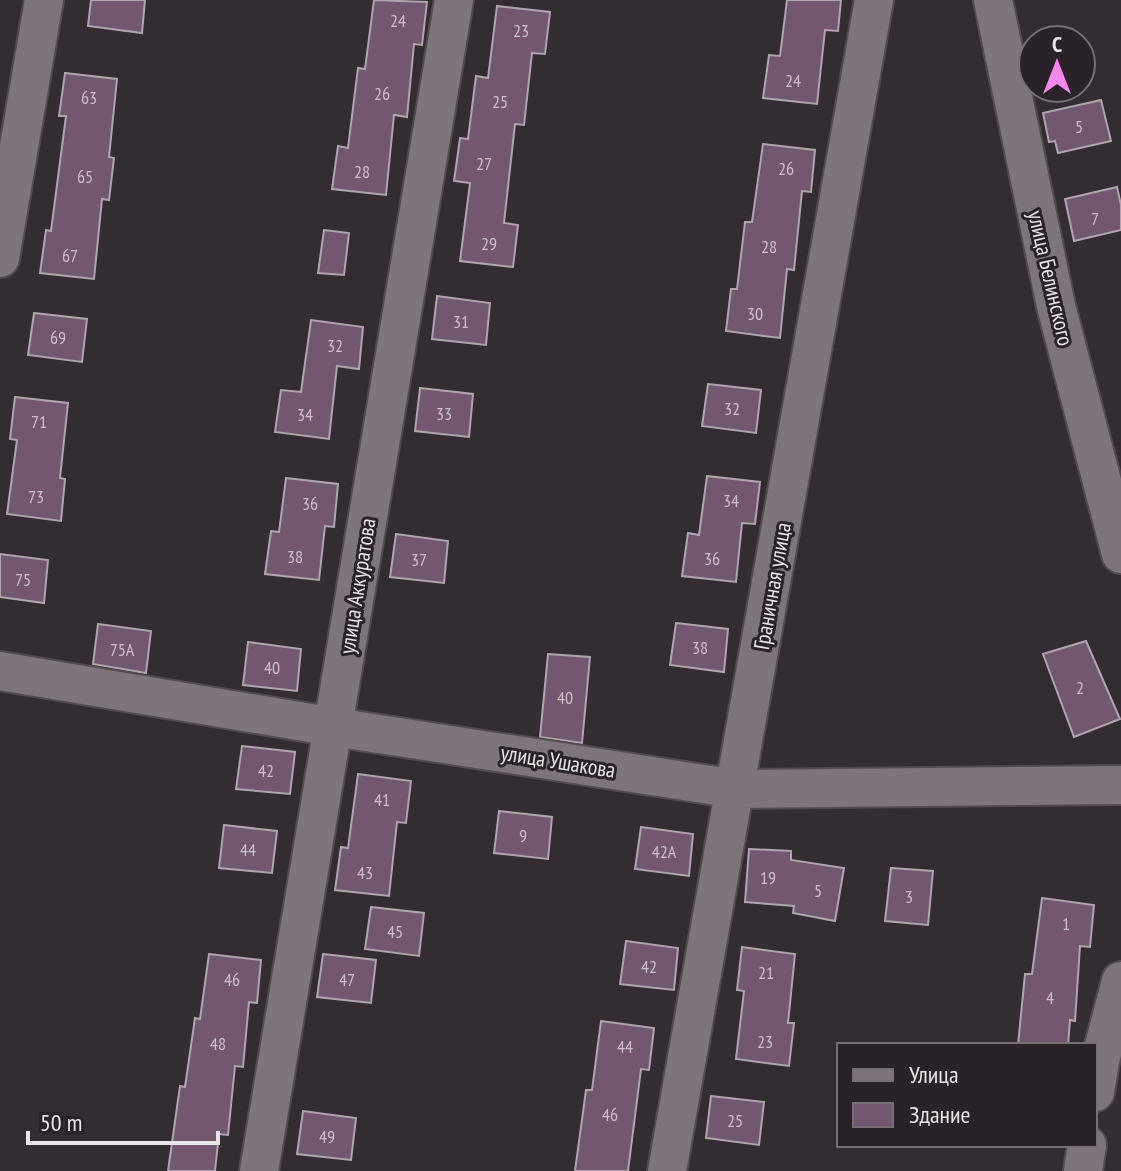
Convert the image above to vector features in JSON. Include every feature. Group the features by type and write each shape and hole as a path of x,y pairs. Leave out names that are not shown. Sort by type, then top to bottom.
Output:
{"street":[{"path":"0,258 44,0"},
{"name":"улица Аккуратова","path":"259,1171 454,0"},
{"name":"Граничная улица","path":"667,1171 874,0"},
{"name":"улица Белинского","path":"993,0 1056,306 1121,554"},
{"name":"улица Ушакова","path":"0,671 334,727 736,789 1121,785"},
{"path":"1097,1080 1121,981"},
{"path":"1083,1171 1087,1147"}],"building":[{"path":"91,0 145,0 142,33 88,26"},
{"path":"374,0 427,2 422,45 414,44 407,117 394,115 386,195 332,189 338,146 348,148 358,68 365,69"},
{"path":"787,0 841,0 838,31 825,30 817,104 763,98 769,55 780,56"},
{"path":"497,6 550,12 545,54 532,53 524,125 515,124 504,223 518,225 513,267 460,261 470,183 454,181 460,138 468,139 476,76 488,78"},
{"path":"65,73 117,79 109,157 114,158 109,200 102,199 94,279 40,273 46,230 51,231 66,116 59,116"},
{"path":"1101,100 1111,141 1058,153 1055,141 1049,142 1043,113 1097,104"},
{"path":"763,144 815,150 811,192 802,191 794,270 787,269 780,338 726,331 731,289 737,289 745,222 752,222"},
{"path":"1117,187 1121,230 1074,241 1065,199"},
{"path":"324,230 349,233 344,275 318,273"},
{"path":"437,296 490,303 486,345 432,339"},
{"path":"34,313 87,319 82,362 28,355"},
{"path":"311,320 363,327 359,369 337,366 329,439 275,432 281,390 301,392"},
{"path":"708,384 761,390 756,433 702,426"},
{"path":"420,388 473,394 469,437 415,431"},
{"path":"15,397 68,403 60,478 65,479 61,521 7,514 17,440 10,439"},
{"path":"707,476 760,482 755,524 742,523 736,582 682,576 688,533 699,535"},
{"path":"286,478 338,484 334,527 325,526 319,580 265,574 271,531 279,532"},
{"path":"396,534 448,541 444,583 390,577"},
{"path":"0,554 48,560 44,603 0,597"},
{"path":"676,623 728,629 724,672 670,665"},
{"path":"98,624 151,631 146,673 93,664"},
{"path":"1086,641 1120,719 1074,737 1043,654"},
{"path":"248,642 301,649 297,691 243,685"},
{"path":"548,654 590,657 582,743 540,737"},
{"path":"242,746 295,752 290,794 236,789"},
{"path":"358,774 411,781 406,823 397,822 389,896 335,890 341,847 348,848"},
{"path":"499,811 552,817 548,859 494,853"},
{"path":"224,825 277,831 272,873 219,868"},
{"path":"641,827 693,834 689,876 635,869"},
{"path":"749,849 791,851 791,860 844,868 835,921 793,913 794,906 745,902"},
{"path":"891,868 933,871 928,925 885,921"},
{"path":"1042,898 1094,905 1090,947 1080,946 1075,1021 1070,1020 1068,1043 1018,1043 1025,974 1032,974"},
{"path":"371,907 424,913 419,956 365,949"},
{"path":"626,941 678,948 674,990 620,984"},
{"path":"742,947 795,954 788,1023 794,1023 789,1066 736,1059 744,991 737,990"},
{"path":"209,954 261,960 257,1003 249,1002 243,1067 235,1066 228,1135 219,1134 215,1171 168,1171 180,1086 185,1087 195,1018 200,1019"},
{"path":"323,954 376,960 371,1003 317,997"},
{"path":"601,1021 654,1028 649,1070 641,1069 628,1171 575,1171 586,1090 592,1090"},
{"path":"711,1096 764,1102 759,1145 706,1138"},
{"path":"303,1111 356,1118 351,1160 297,1154"}]}
